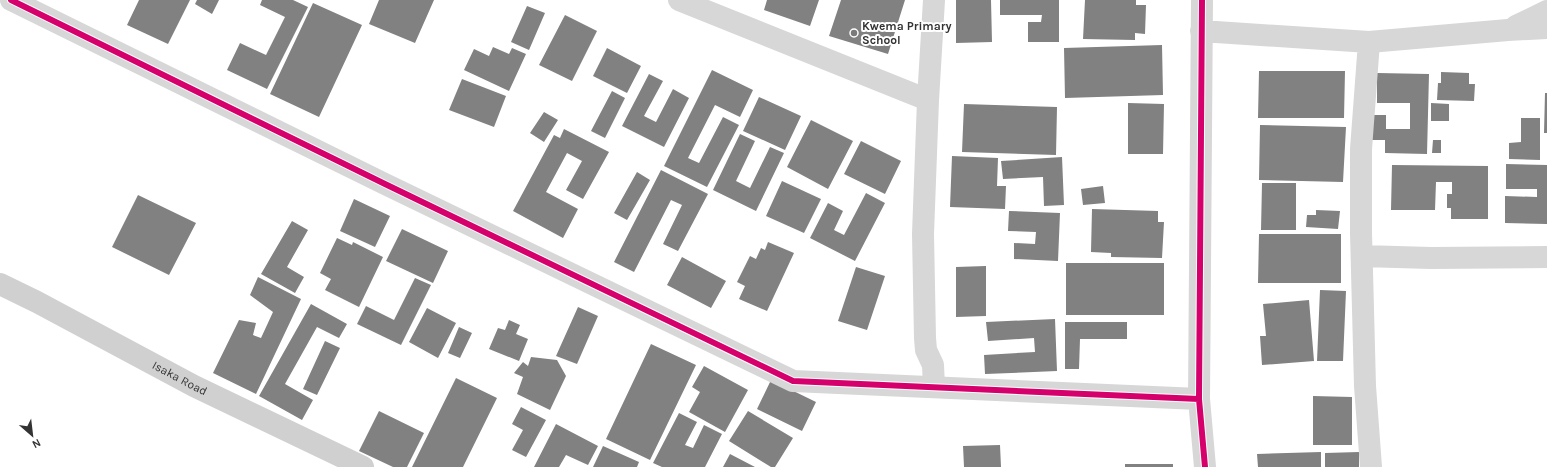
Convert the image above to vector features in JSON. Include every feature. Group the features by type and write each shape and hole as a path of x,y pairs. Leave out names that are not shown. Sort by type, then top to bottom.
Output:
{"street":[{"path":"12,0 385,184 793,381 1200,399"},
{"path":"679,0 928,100"},
{"path":"934,0 928,100 923,234 925,338 926,350 933,365 934,387"},
{"path":"1202,0 1200,399 1205,467"},
{"path":"1508,30 1547,11"},
{"path":"1201,31 1369,42 1547,28"},
{"path":"1369,42 1362,149 1362,256 1365,386 1371,467"},
{"path":"1362,256 1431,258 1547,257"},
{"name":"Isaka Road","path":"0,284 194,386 363,467"}],"building":[{"path":"139,0 190,0 168,44 127,25"},
{"path":"197,0 219,0 212,14 195,4"},
{"path":"262,0 293,0 308,7 267,89 227,70 240,43 266,55 285,17 260,5"},
{"path":"379,0 434,0 415,43 369,24"},
{"path":"767,0 819,0 810,26 764,10"},
{"path":"841,0 905,0 888,54 829,36"},
{"path":"956,0 991,0 992,42 956,43"},
{"path":"1000,0 1059,0 1059,42 1028,42 1028,22 1041,22 1042,15 1000,15"},
{"path":"1085,0 1136,0 1136,5 1146,5 1145,34 1135,33 1135,40 1083,39"},
{"path":"313,3 362,25 319,117 270,94"},
{"path":"527,6 545,13 529,50 511,42"},
{"path":"565,15 597,31 572,81 539,65"},
{"path":"1162,45 1163,95 1065,98 1064,48"},
{"path":"493,47 509,54 512,48 526,54 509,91 464,70 474,49 489,56"},
{"path":"607,48 641,66 627,93 593,76"},
{"path":"712,70 753,90 740,117 715,105 688,158 699,163 723,117 739,125 707,187 664,166"},
{"path":"1259,71 1345,71 1344,118 1258,118"},
{"path":"1441,72 1469,73 1469,84 1475,84 1474,101 1437,100 1438,83 1441,83"},
{"path":"1377,73 1429,74 1427,154 1385,153 1385,140 1371,140 1372,115 1386,115 1386,129 1410,129 1410,103 1377,103"},
{"path":"649,74 663,81 644,116 656,122 673,89 689,98 664,147 622,126"},
{"path":"462,79 506,96 494,127 449,110"},
{"path":"612,91 625,98 605,138 591,131"},
{"path":"1545,93 1547,93 1547,133 1544,133"},
{"path":"759,97 801,116 785,150 743,131"},
{"path":"1128,103 1164,104 1163,154 1128,154"},
{"path":"1431,103 1449,104 1449,121 1431,121"},
{"path":"964,104 1057,107 1056,155 962,152"},
{"path":"544,112 558,120 544,142 530,133"},
{"path":"1521,118 1540,118 1540,160 1509,159 1509,143 1521,142"},
{"path":"811,120 853,141 828,189 787,167"},
{"path":"1260,125 1346,127 1343,182 1259,180"},
{"path":"564,129 609,152 583,199 566,190 582,161 567,153 546,192 578,209 563,238 513,211 554,135 560,138"},
{"path":"740,134 755,141 736,181 750,188 770,147 784,153 756,211 713,190"},
{"path":"1433,140 1441,140 1441,153 1432,153"},
{"path":"861,141 901,161 885,194 844,174"},
{"path":"952,156 998,158 997,186 1006,186 1005,209 950,207"},
{"path":"1062,157 1064,205 1044,206 1043,177 1003,179 1001,161"},
{"path":"1506,164 1547,165 1547,224 1505,223 1505,196 1537,197 1537,189 1506,189"},
{"path":"1392,165 1488,166 1488,219 1451,219 1451,208 1447,208 1447,194 1452,194 1452,182 1436,182 1435,210 1391,210"},
{"path":"661,170 708,194 678,251 663,244 682,205 671,200 634,272 614,262"},
{"path":"637,172 650,180 627,220 614,213"},
{"path":"782,181 821,199 804,233 766,216"},
{"path":"1262,183 1296,183 1296,230 1261,230"},
{"path":"1103,186 1105,203 1083,205 1081,189"},
{"path":"866,193 885,203 855,261 810,238 828,203 843,211 834,230 844,235"},
{"path":"138,195 196,223 169,275 112,247"},
{"path":"354,199 390,216 375,247 340,231"},
{"path":"1092,209 1158,211 1158,222 1164,222 1162,258 1111,257 1111,253 1091,252"},
{"path":"1316,210 1340,211 1338,229 1306,227 1307,215 1316,215"},
{"path":"1009,211 1060,213 1058,261 1014,259 1014,243 1035,244 1036,232 1008,231"},
{"path":"292,221 308,230 287,267 304,277 295,293 261,274"},
{"path":"402,229 448,251 433,283 386,261"},
{"path":"1259,234 1341,234 1341,283 1258,283"},
{"path":"337,238 352,245 353,242 383,257 359,307 325,290 331,279 320,273"},
{"path":"768,242 794,253 767,311 739,299 745,286 737,282 750,256 756,259 761,248 765,250"},
{"path":"682,257 726,281 711,308 667,285"},
{"path":"1066,263 1164,263 1164,315 1066,315"},
{"path":"986,266 986,316 956,317 956,267"},
{"path":"856,267 885,276 867,330 838,321"},
{"path":"258,277 301,299 256,394 213,373 239,320 256,323 253,335 261,338 273,312 250,295"},
{"path":"415,278 431,285 401,345 357,324 366,306 394,320"},
{"path":"1320,290 1346,291 1343,361 1317,361"},
{"path":"1309,300 1314,361 1262,365 1260,336 1266,336 1263,304"},
{"path":"311,304 347,324 339,338 317,327 285,384 313,400 302,420 259,396"},
{"path":"578,307 598,316 577,364 556,356"},
{"path":"427,308 456,323 438,358 409,342"},
{"path":"1055,319 1057,371 985,374 984,355 1035,352 1034,338 988,341 986,322"},
{"path":"509,320 520,325 516,334 528,339 519,361 489,349 498,328 505,330"},
{"path":"1065,322 1127,322 1127,339 1080,339 1079,369 1065,369"},
{"path":"459,327 472,333 460,358 448,353"},
{"path":"325,341 340,348 317,395 303,389"},
{"path":"651,344 696,365 650,460 606,439"},
{"path":"531,357 557,360 566,376 550,410 517,394 523,377 514,373 523,362 528,366"},
{"path":"704,366 748,390 725,432 689,412 700,392 692,387"},
{"path":"456,378 497,398 463,467 412,467"},
{"path":"771,380 816,402 802,431 757,409"},
{"path":"1313,396 1352,397 1352,445 1313,445"},
{"path":"521,407 546,420 526,457 512,450 523,430 512,424"},
{"path":"379,411 424,433 407,467 393,467 359,451"},
{"path":"748,411 793,438 775,467 771,467 729,441"},
{"path":"679,413 697,422 685,445 693,448 704,425 722,434 705,467 662,467 653,463"},
{"path":"556,424 598,446 588,465 566,455 559,467 534,467"},
{"path":"1000,445 1001,467 964,467 963,446"},
{"path":"603,446 639,462 637,467 593,467"},
{"path":"1321,452 1321,467 1258,467 1257,454"},
{"path":"1359,452 1359,467 1325,467 1325,453"},
{"path":"730,454 755,467 723,467"},
{"path":"1125,464 1173,464 1173,467 1125,467"}],"cycle path":[{"path":"11,0 385,184 793,381 1199,399"},
{"path":"1202,0 1199,399 1205,467"}],"place":[{"name":"Kwema Primary School","path":"854,33"}]}
